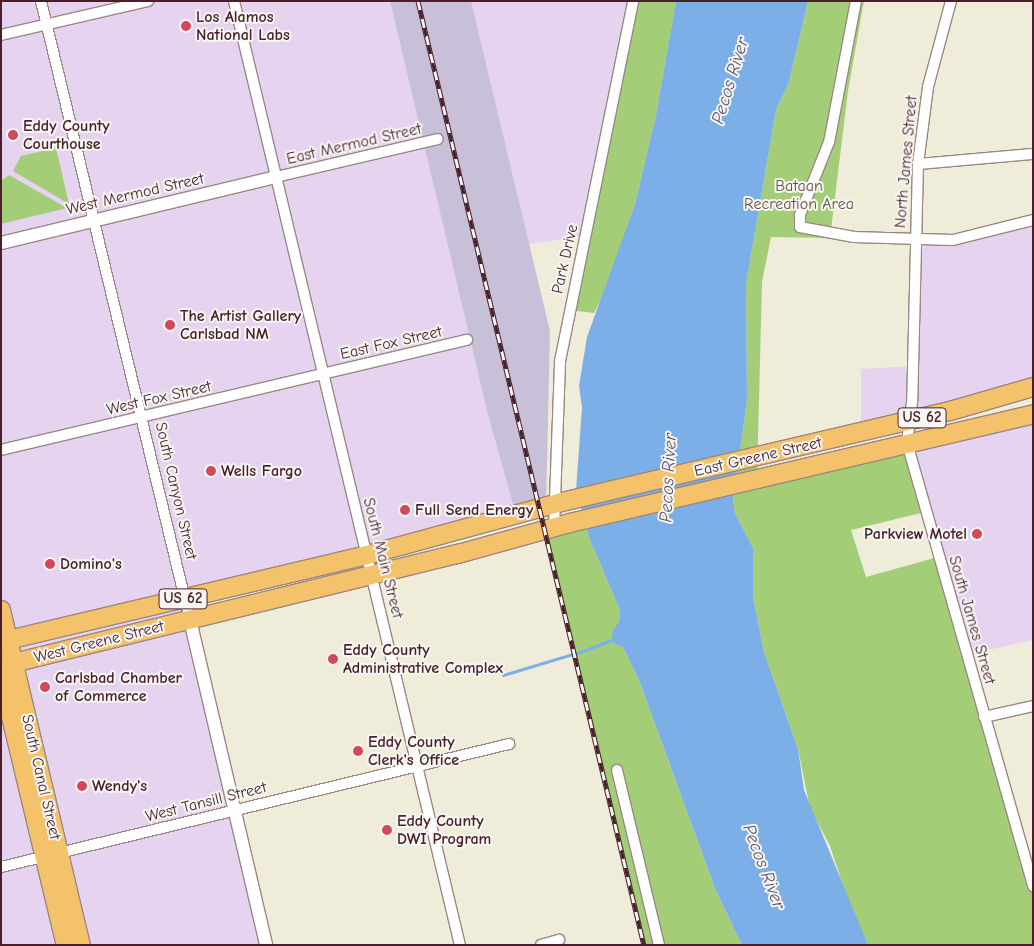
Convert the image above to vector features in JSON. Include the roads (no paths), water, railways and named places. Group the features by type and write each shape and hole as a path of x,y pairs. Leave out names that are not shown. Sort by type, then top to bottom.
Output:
{"highway":[{"name":"East Greene Street","path":"367,555 561,503 910,421 1033,387"},
{"name":"East Greene Street","path":"372,576 554,527 1033,414"},
{"name":"West Greene Street","path":"5,643 367,555"},
{"name":"West Greene Street","path":"5,668 190,620 372,576"},
{"name":"South Canal Street","path":"1,610 5,643 5,668 52,855 81,945"},
{"name":"South Canal Street","path":"52,855 66,945"}],"street":[{"name":"South Canyon Street","path":"41,1 236,810 266,945"},
{"path":"1,35 148,1"},
{"name":"South Main Street","path":"234,1 460,945"},
{"name":"Park Drive","path":"554,527 561,503 557,392 566,326 592,211 633,1"},
{"path":"856,1 829,142 798,224 806,230 838,235 953,240 1033,220"},
{"name":"North James Street","path":"915,239 918,164 928,87 951,1"},
{"name":"East Mermod Street","path":"276,178 438,139"},
{"path":"918,164 1033,154"},
{"name":"West Mermod Street","path":"1,243 276,178"},
{"name":"South James Street","path":"915,239 910,421 907,443 1033,886"},
{"name":"East Fox Street","path":"323,374 466,340"},
{"name":"West Fox Street","path":"1,450 323,374"},
{"path":"984,717 1033,706"},
{"name":"West Tansill Street","path":"1,867 509,744"},
{"path":"617,770 659,945"},
{"path":"541,945 559,940"}],"water":[{"name":"Pecos River","path":"676,1 808,1 789,82 776,110 746,284 747,401 733,499 735,513 753,548 753,597 764,652 798,749 804,790 868,945 742,945 716,891 639,680 623,647 613,643 612,633 619,621 620,610 590,540 576,491 582,407 579,386 587,337 635,204 656,115"}],"waterway":[{"path":"503,675 586,650 616,638"}],"railway":[{"path":"418,1 644,945"}],"place":[{"name":"Los Alamos National Labs","path":"186,26"},
{"name":"Eddy County Courthouse","path":"13,135"},
{"name":"The Artist Gallery Carlsbad NM","path":"170,325"},
{"name":"Wells Fargo","path":"211,471"},
{"name":"Full Send Energy","path":"405,510"},
{"name":"Parkview Motel","path":"977,534"},
{"name":"Domino's","path":"50,564"},
{"name":"Eddy County Administrative Complex","path":"333,659"},
{"name":"Carlsbad Chamber of Commerce","path":"45,687"},
{"name":"Eddy County Clerk's Office","path":"358,751"},
{"name":"Wendy's","path":"82,786"},
{"name":"Eddy County DWI Program","path":"387,830"}],"park label":[{"name":"Bataan Recreation Area","path":"799,195"}]}
